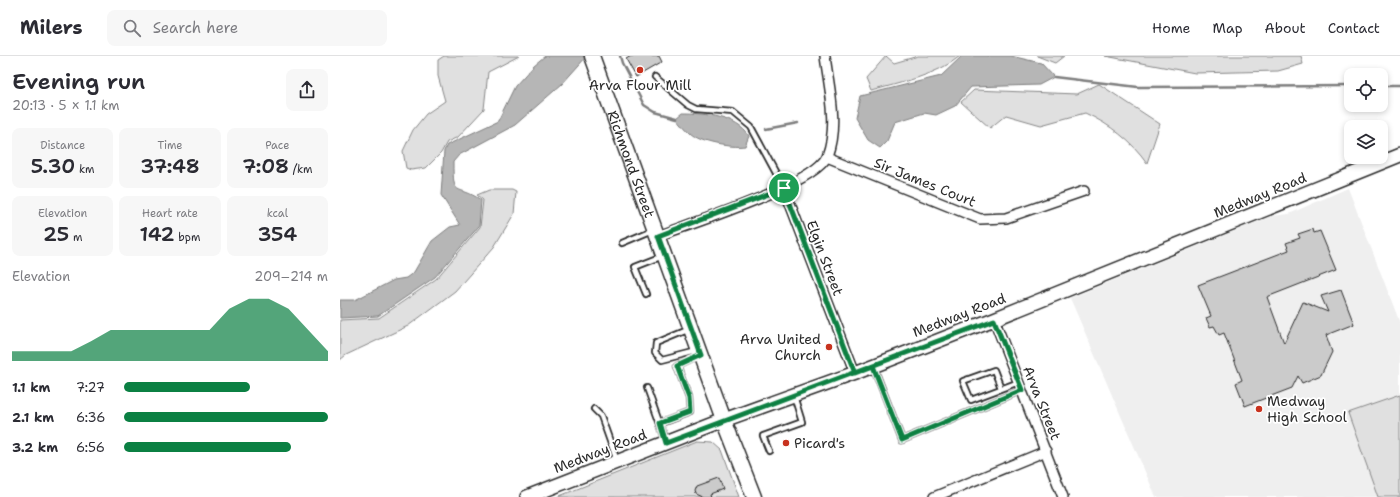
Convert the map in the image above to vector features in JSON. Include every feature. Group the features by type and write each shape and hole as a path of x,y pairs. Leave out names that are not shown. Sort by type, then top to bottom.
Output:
{"main road":[{"name":"Richmond Street","path":"592,56 752,495"},
{"name":"Medway Road","path":"527,497 724,420 855,373 994,320 1400,156"}],"street":[{"path":"656,233 784,188 810,174 827,157 832,134 833,115 825,56"},
{"name":"Sir James Court","path":"827,157 980,219 1006,218 1084,191"},
{"name":"Elgin Street","path":"784,188 855,373"},
{"name":"Arva Street","path":"994,320 1063,497"},
{"path":"934,497 1046,451"}],"lane":[{"path":"656,77 688,105 696,109 732,112 751,128 784,188"},
{"path":"622,242 656,233"},
{"path":"646,294 635,267 665,256"},
{"path":"692,328 656,343 655,353 662,360 700,353"},
{"path":"660,423 690,412 689,398 677,366 700,353"},
{"path":"873,366 902,440 1021,386"},
{"path":"1001,388 994,370 964,381 971,400 1001,388 1021,386"},
{"path":"647,388 666,443"},
{"path":"769,451 763,436 802,422 794,395"},
{"path":"594,409 601,416 617,461"}],"shaded area":[{"path":"444,56 519,56 488,72 484,109 458,137 447,142 441,153 426,168 411,170 406,168 403,151 413,130 426,114 445,101 438,76 438,60"},
{"path":"545,56 587,56 562,84 515,125 459,155 453,162 455,186 458,189 481,200 479,226 435,277 378,316 340,318 340,300 355,300 394,280 406,278 414,272 432,241 450,227 460,225 441,195 444,151 447,145 498,121 515,86 534,65"},
{"path":"886,56 894,63 918,56 960,56 951,63 930,73 871,91 866,79"},
{"path":"962,56 1011,56 1041,63 1054,77 1039,85 971,87 955,106 936,115 924,113 895,122 887,141 880,148 868,140 855,118 860,96 941,76"},
{"path":"1037,56 1064,56 1055,63"},
{"path":"1105,56 1301,56 1303,64 1278,71 1195,73"},
{"path":"1099,84 1160,124 1147,163 1127,140 1103,122 1085,113 1041,125 1006,115 990,128 961,102 974,90 1077,94"},
{"path":"683,113 710,115 737,124 749,136 745,146 716,144 695,137 677,118"},
{"name":"Medway High School","path":"1348,188 1400,323 1400,497 1156,497 1070,298 1272,216 1289,214"},
{"path":"489,190 512,190 516,192 514,214 494,247 455,291 408,326 346,355 340,360 340,320 379,318 436,279 480,227 483,200 477,195"},
{"path":"1400,395 1400,497 1378,497 1348,413"},
{"path":"697,441 713,442 722,450 739,497 557,497"}],"building":[{"name":"Arva Flour Mill","path":"631,56 659,56 662,62 636,77 626,59"},
{"path":"1313,229 1314,233 1320,231 1336,270 1267,297 1284,343 1303,302 1328,312 1321,296 1341,290 1354,324 1326,335 1332,352 1321,375 1302,383 1298,376 1292,388 1245,406 1236,383 1242,380 1224,333 1219,335 1214,326 1210,327 1206,318 1211,316 1198,285 1289,250 1286,243 1300,238 1298,234"},
{"path":"719,478 723,489 710,494 711,497 703,497 696,494 695,491 697,486"}],"waterway":[{"path":"620,56 622,63 644,105 655,112 677,118"},
{"path":"1054,77 1138,87 1344,86"},
{"path":"1388,86 1400,86"},
{"path":"766,129 798,123"}],"place":[{"name":"Arva Flour Mill","path":"640,70"},
{"name":"Arva United Church","path":"829,347"},
{"name":"Medway High School","path":"1259,409"},
{"name":"Picard's","path":"786,443"}],"route":[{"path":"784,188 658,236 701,355 677,366 689,398 690,412 660,423 666,443 724,420 855,373 994,320 1022,390 902,440 873,366 855,373 784,188"}]}
